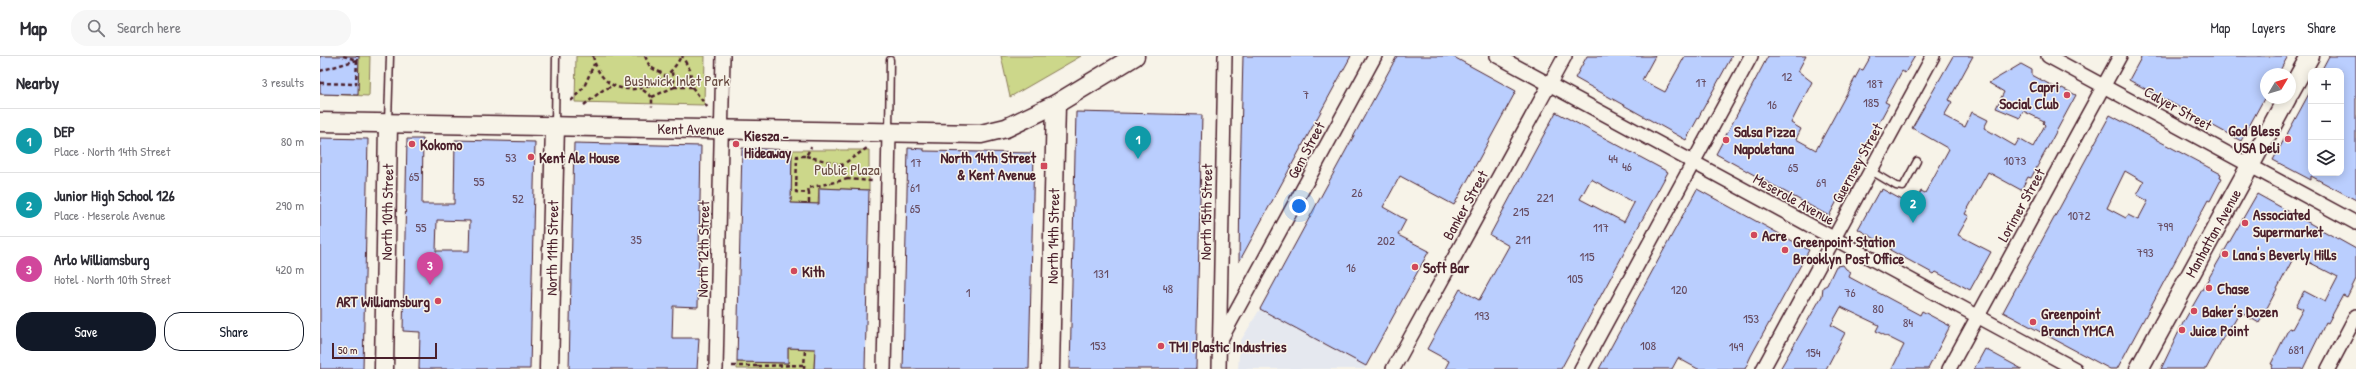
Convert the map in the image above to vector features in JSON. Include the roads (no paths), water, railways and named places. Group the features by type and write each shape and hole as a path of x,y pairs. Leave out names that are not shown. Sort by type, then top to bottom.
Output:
{"main road":[{"name":"Kent Avenue","path":"320,122 889,133 991,133 1006,128 1056,104 1135,56"},
{"path":"2296,81 2310,56"},
{"name":"North 14th Street","path":"1050,369 1056,104"},
{"name":"Manhattan Avenue","path":"2139,369 2284,104"},
{"name":"North 10th Street","path":"384,369 388,124"},
{"name":"North 11th Street","path":"549,369 555,126"}],"street":[{"name":"North 12th Street","path":"716,369 723,56"},
{"name":"North 15th Street","path":"1219,369 1225,56"},
{"name":"Gem Street","path":"1219,343 1375,56"},
{"name":"Meserole Avenue","path":"1497,56 2075,369"},
{"name":"Banker Street","path":"1393,369 1565,56"},
{"path":"1581,369 1751,56"},
{"name":"Guernsey Street","path":"1763,369 1933,56"},
{"name":"Calyer Street","path":"2048,56 2356,223"},
{"name":"Lorimer Street","path":"1949,369 2120,56"},
{"path":"884,369 889,133"},
{"path":"2328,369 2356,316"}],"lane":[{"name":"North 10th Street","path":"388,124 390,56"},
{"path":"555,126 556,56"},
{"path":"889,133 890,60"},
{"path":"1871,171 1896,186 1903,187 1917,161"}],"place":[{"name":"Capri Social Club","path":"2067,95"},
{"name":"God Bless USA Deli","path":"2288,139"},
{"name":"Salsa Pizza Napoletana","path":"1726,140"},
{"name":"Kokomo","path":"412,144"},
{"name":"Kiesza - Hideaway","path":"736,144"},
{"name":"Kent Ale House","path":"531,157"},
{"name":"DEP","path":"1138,159"},
{"name":"North 14th Street & Kent Avenue","path":"1044,166"},
{"name":"Junior High School 126","path":"1913,223"},
{"name":"Associated Supermarket","path":"2245,223"},
{"name":"Acre","path":"1754,235"},
{"name":"Greenpoint Station Brooklyn Post Office","path":"1785,250"},
{"name":"Lana's Beverly Hills","path":"2225,254"},
{"name":"Soft Bar","path":"1415,267"},
{"name":"Kith","path":"794,271"},
{"name":"Arlo Williamsburg","path":"430,285"},
{"name":"Chase","path":"2209,288"},
{"name":"ART Williamsburg","path":"438,301"},
{"name":"Baker’s Dozen","path":"2194,311"},
{"name":"Greenpoint Branch YMCA","path":"2033,322"},
{"name":"Juice Point","path":"2182,330"},
{"name":"TMI Plastic Industries","path":"1161,346"}],"park label":[{"name":"Bushwick Inlet Park","path":"677,80"},
{"name":"Public Plaza","path":"847,169"}]}
